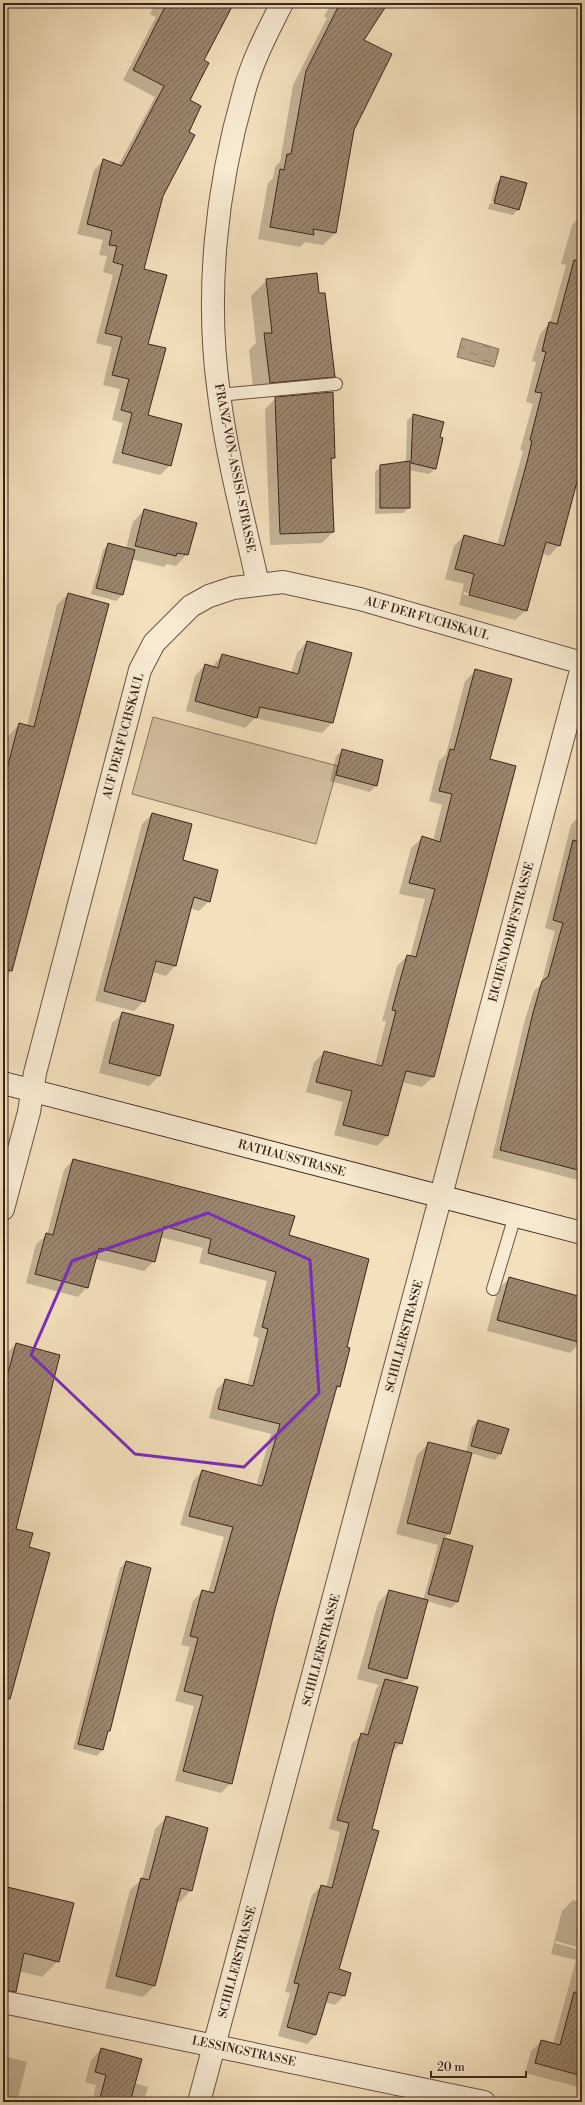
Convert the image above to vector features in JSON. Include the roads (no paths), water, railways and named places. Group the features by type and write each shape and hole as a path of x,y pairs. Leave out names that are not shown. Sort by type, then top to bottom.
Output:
{"street":[{"name":"FRANZ-VON-ASSISI-STRASSE","path":"258,584 219,395 213,332 214,268 220,202 244,90 268,31 282,3"},
{"name":"AUF DER FUCHSKAUL","path":"3,1209 29,1112 32,1090 140,670 154,643 191,606 209,596 227,590 258,584 283,582 360,599 582,663"},
{"name":"EICHENDORFFSTRASSE","path":"442,1197 582,667"},
{"name":"RATHAUSSTRASSE","path":"3,1082 582,1233"},
{"name":"SCHILLERSTRASSE","path":"200,2102 442,1197"},
{"name":"LESSINGSTRASSE","path":"3,2002 484,2102"}],"lane":[{"path":"219,395 336,384"},
{"path":"492,1289 515,1216"}],"water":[{"path":"462,338 499,349 494,367 457,357"}]}
